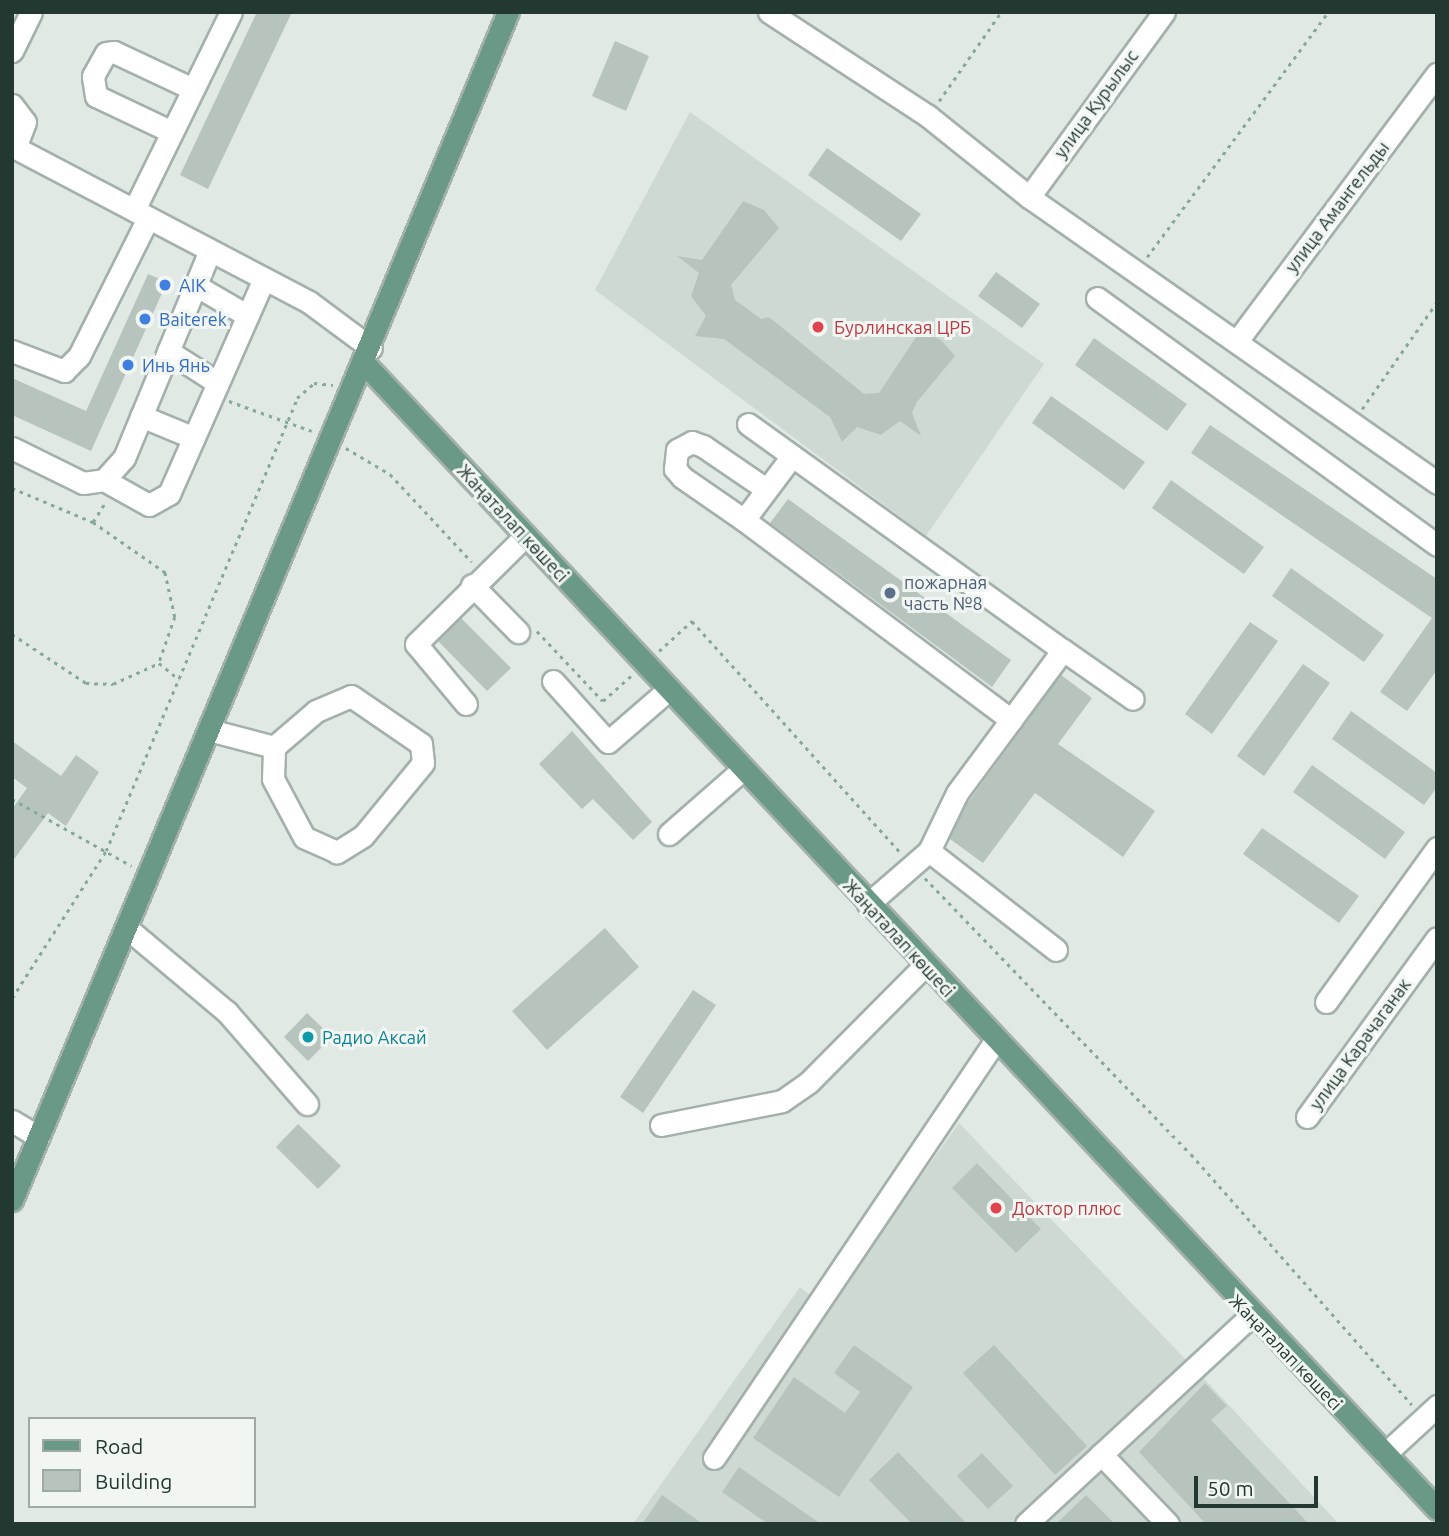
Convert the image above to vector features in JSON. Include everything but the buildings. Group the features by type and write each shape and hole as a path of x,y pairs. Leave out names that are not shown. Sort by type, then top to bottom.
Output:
{"main road":[{"path":"12,1200 213,731 508,12"},
{"name":"Жаңаталап көшесі","path":"367,356 525,536 742,770 1251,1316 1437,1509"}],"street":[{"path":"12,51 31,12"},
{"path":"12,351 44,368 64,371 72,364 141,214 172,132 231,12"},
{"path":"769,12 928,116 1029,197 1437,483"},
{"name":"улица Курылыс","path":"1029,197 1164,12"},
{"path":"172,132 96,96 93,76 106,53 114,52 193,89"},
{"name":"улица Амангельды","path":"1237,341 1437,74"},
{"path":"12,105 25,122 14,147 264,279 367,356"},
{"path":"109,483 124,458 210,250"},
{"path":"12,448 83,483 109,483 149,505 169,494 264,279"},
{"path":"195,285 248,316"},
{"path":"1097,298 1437,545"},
{"path":"168,351 218,383"},
{"path":"141,416 194,438"},
{"path":"748,424 1133,699"},
{"path":"766,489 703,446 692,442 677,450 674,469 682,477 744,520 1011,720"},
{"path":"744,520 792,456"},
{"path":"466,704 416,644 472,585 525,536"},
{"path":"472,585 518,632"},
{"path":"868,904 929,851 957,793 1063,650"},
{"path":"553,681 608,742 668,690"},
{"path":"351,696 421,744 423,763 363,836 337,852 304,837 272,779 274,747 316,711 351,696"},
{"path":"213,731 274,747"},
{"path":"669,834 742,770"},
{"path":"1326,1002 1437,848"},
{"path":"929,851 1056,950"},
{"path":"128,929 227,1012 307,1104"},
{"name":"улица Карачаганак","path":"1307,1117 1437,938"},
{"path":"661,1125 782,1101 809,1082 925,965"},
{"path":"714,1458 995,1041"},
{"path":"12,1121 39,1137"},
{"path":"1026,1524 1251,1316"},
{"path":"1385,1454 1437,1406"},
{"path":"1101,1454 1168,1524"}],"path":[{"path":"928,116 1001,12"},
{"path":"1136,271 1328,12"},
{"path":"1352,423 1437,302"},
{"path":"12,998 106,851 297,398 314,383 354,387"},
{"path":"93,522 109,483"},
{"path":"12,488 93,522 165,572 175,617 159,663 113,684 86,683 12,634"},
{"path":"159,663 178,679"},
{"path":"12,799 150,877"}],"shaded area":[{"name":"Бурлинская ЦРБ","path":"690,112 1044,364 926,536 595,290"},
{"path":"959,1123 1339,1524 633,1524 800,1287 826,1309"}],"place":[{"name":"AIK","path":"165,285"},
{"name":"Baiterek","path":"145,319"},
{"name":"Бурлинская ЦРБ","path":"818,327"},
{"name":"Инь Янь","path":"128,365"},
{"name":"пожарная часть №8","path":"890,593"},
{"name":"Радио Аксай","path":"308,1037"},
{"name":"Доктор плюс","path":"996,1208"}]}
